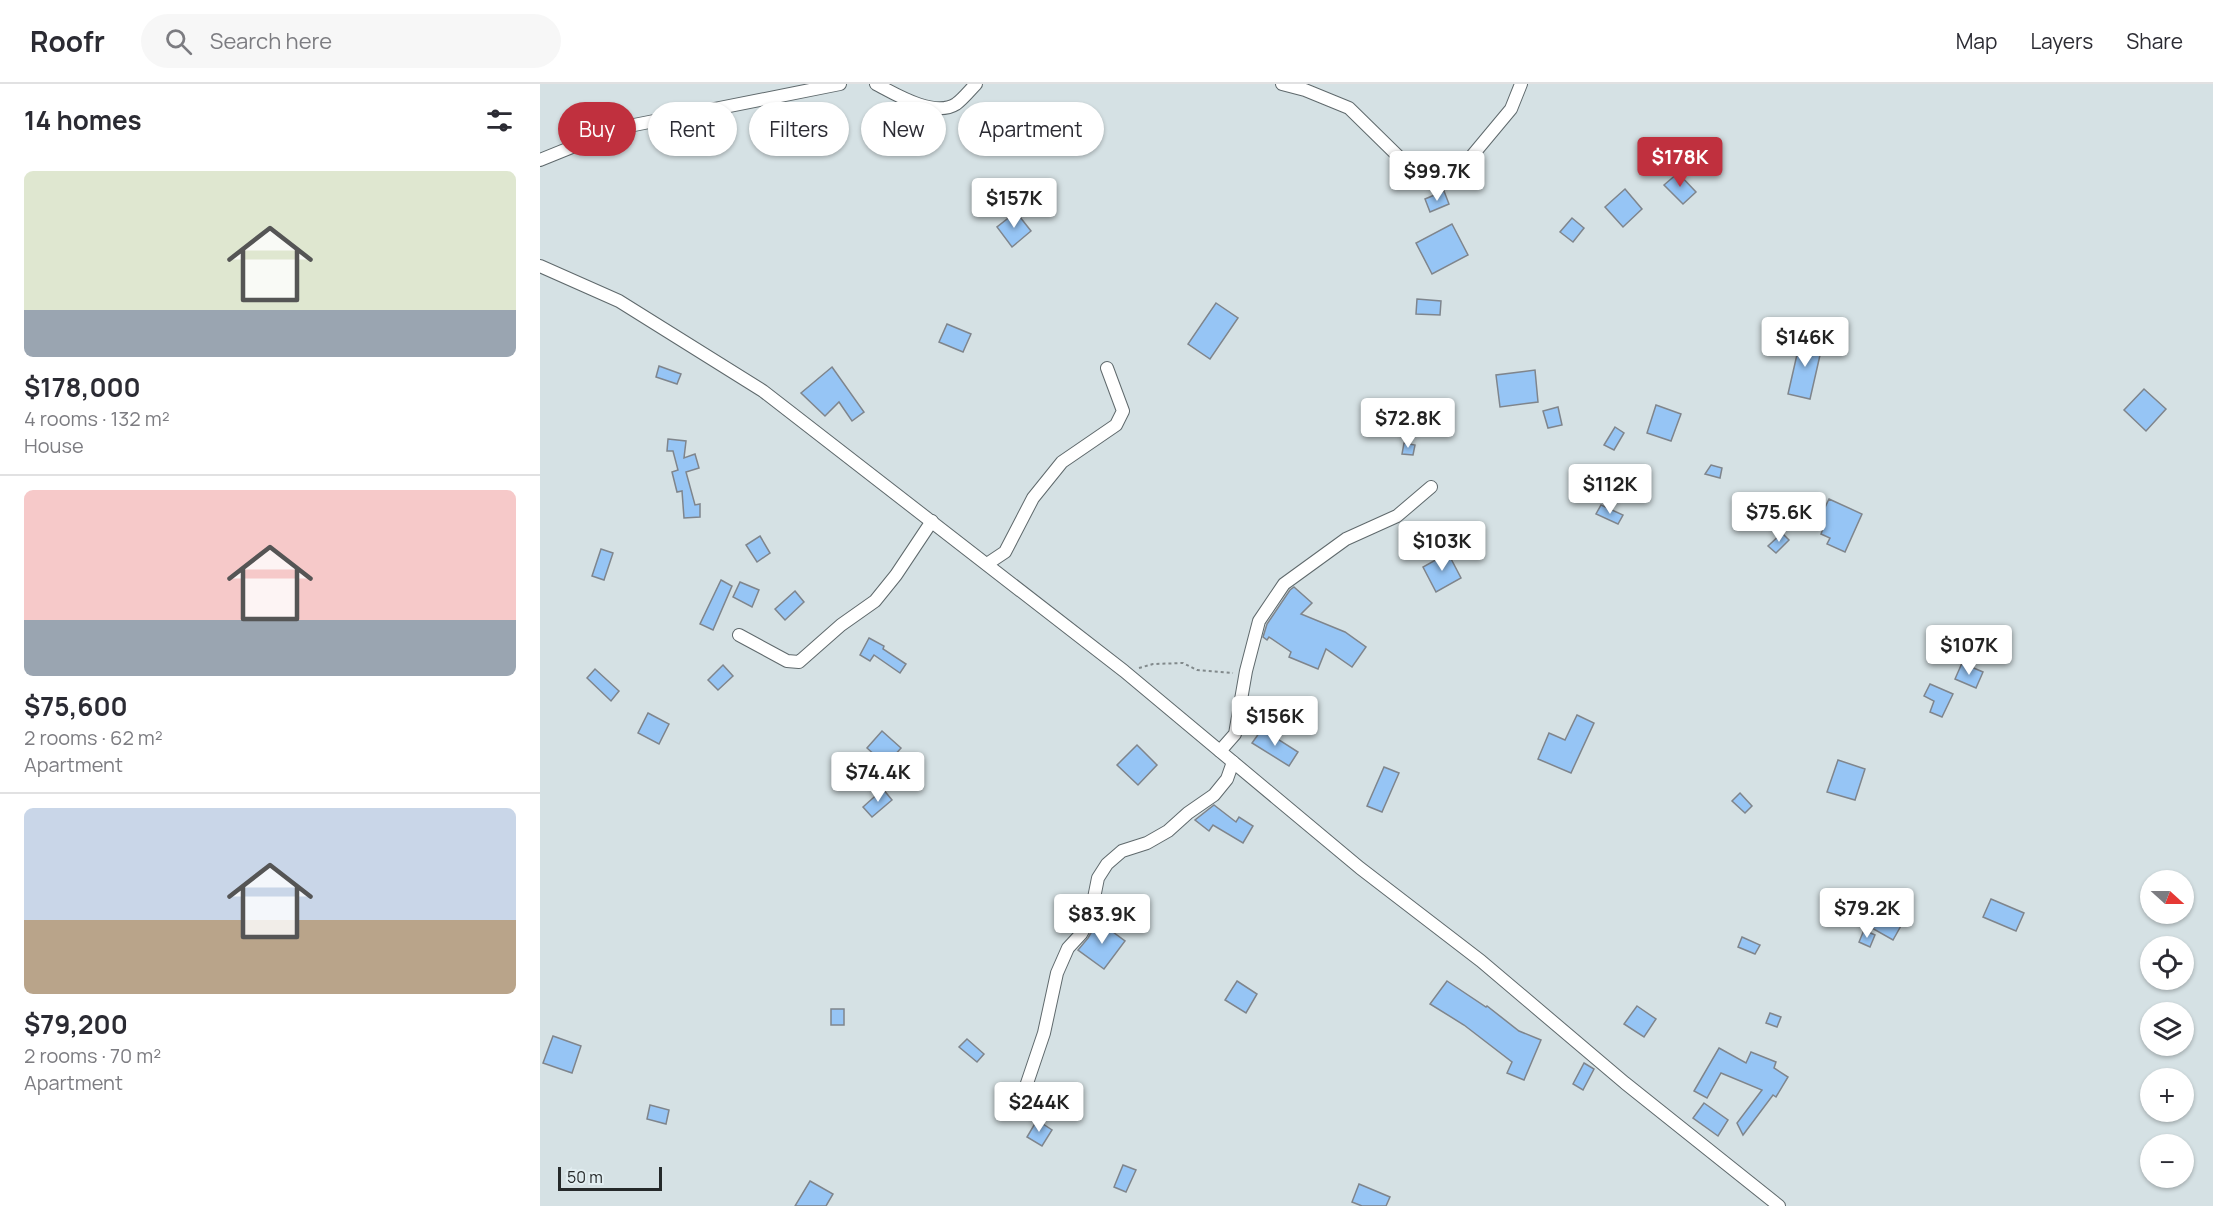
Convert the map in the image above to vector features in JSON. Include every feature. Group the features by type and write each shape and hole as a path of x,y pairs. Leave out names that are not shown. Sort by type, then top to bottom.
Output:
{"street":[{"path":"540,160 618,128 840,84"},
{"path":"876,84 913,103 930,107 948,107 956,104 976,84"},
{"path":"1282,84 1305,90 1349,108 1399,157 1418,166 1449,175 1461,169 1511,109 1521,84"},
{"path":"540,266 619,301 763,391 1124,671 1360,868 1481,961 1625,1083 1779,1206"},
{"path":"987,564 1005,552 1033,498 1062,462 1116,425 1123,411 1107,369"},
{"path":"1220,751 1234,734 1246,671 1259,621 1284,584 1346,539 1397,516 1431,487"},
{"path":"739,635 787,661 799,662 875,601 896,575 932,521"},
{"path":"1020,1104 1044,1033 1057,973 1068,948 1081,934 1090,918 1098,878 1107,864 1122,851 1147,843 1168,831 1188,813 1214,795 1227,779 1233,762"}],"path":[{"path":"1124,671 1153,664 1183,663 1197,670 1233,673 1246,671"}],"building":[{"path":"1678,173 1696,192 1683,204 1664,185"},
{"path":"1625,189 1642,209 1623,227 1605,207"},
{"path":"1444,191 1449,204 1430,212 1425,199"},
{"path":"1016,212 1031,231 1012,247 997,227"},
{"path":"1572,218 1584,228 1573,242 1560,232"},
{"path":"1452,224 1468,255 1432,274 1416,243"},
{"path":"1417,299 1441,301 1440,315 1416,314"},
{"path":"1216,303 1238,318 1210,359 1188,344"},
{"path":"947,324 971,334 963,352 939,342"},
{"path":"1801,337 1823,342 1810,399 1788,394"},
{"path":"659,366 681,374 677,384 656,377"},
{"path":"832,367 864,412 852,421 839,402 825,416 801,393"},
{"path":"1535,370 1538,402 1500,407 1496,375"},
{"path":"2144,389 2166,409 2146,431 2124,410"},
{"path":"1656,405 1681,414 1671,441 1647,433"},
{"path":"1558,407 1562,425 1548,428 1543,411"},
{"path":"1615,427 1624,433 1614,450 1604,445"},
{"path":"668,439 686,441 684,458 695,454 699,468 686,472 695,505 700,504 700,517 684,518 682,491 677,492 672,472 678,470 673,451 667,451"},
{"path":"1404,443 1415,445 1413,455 1402,454"},
{"path":"1711,465 1722,468 1720,478 1705,474"},
{"path":"1829,499 1862,514 1845,552 1827,544 1830,538 1821,534 1825,523 1819,520"},
{"path":"1601,505 1623,515 1618,524 1596,514"},
{"path":"1782,533 1789,540 1776,553 1768,546"},
{"path":"760,536 770,553 757,562 746,545"},
{"path":"601,549 613,553 604,580 592,576"},
{"path":"1448,553 1461,578 1436,592 1423,567"},
{"path":"721,580 732,586 713,630 700,624"},
{"path":"740,582 759,590 752,607 733,597"},
{"path":"1294,587 1312,603 1301,614 1345,632 1366,647 1352,667 1326,649 1318,669 1289,657 1291,652 1269,637 1267,640 1263,637 1267,624"},
{"path":"795,591 804,602 785,620 775,609"},
{"path":"869,638 884,646 883,649 906,664 900,673 874,655 870,661 860,655"},
{"path":"1962,663 1983,672 1976,688 1955,679"},
{"path":"723,665 733,676 718,690 708,680"},
{"path":"595,669 619,691 611,701 587,678"},
{"path":"1930,684 1953,694 1942,717 1930,712 1934,701 1924,696"},
{"path":"648,713 669,724 659,744 638,733"},
{"path":"1577,715 1594,723 1571,773 1538,759 1549,733 1565,740"},
{"path":"1262,729 1298,752 1289,766 1252,743"},
{"path":"882,731 901,748 886,765 867,748"},
{"path":"1137,745 1157,765 1138,785 1117,765"},
{"path":"1838,760 1865,769 1855,800 1827,792"},
{"path":"1384,767 1399,773 1382,812 1367,806"},
{"path":"883,789 892,800 872,817 863,807"},
{"path":"1740,793 1752,806 1745,813 1732,801"},
{"path":"1214,805 1236,822 1239,817 1253,826 1243,843 1213,825 1209,831 1195,820"},
{"path":"1991,899 2024,913 2016,931 1983,917"},
{"path":"1884,903 1907,915 1893,940 1870,927"},
{"path":"1098,921 1125,941 1104,969 1078,950"},
{"path":"1864,930 1875,935 1870,947 1859,942"},
{"path":"1742,937 1760,945 1755,954 1738,947"},
{"path":"1237,981 1257,994 1246,1013 1225,1000"},
{"path":"1447,981 1487,1006 1519,1031 1541,1040 1524,1080 1507,1073 1512,1062 1464,1025 1430,1004"},
{"path":"1637,1006 1656,1019 1644,1037 1624,1024"},
{"path":"831,1009 844,1009 844,1025 831,1025"},
{"path":"1770,1013 1781,1017 1777,1027 1766,1023"},
{"path":"553,1036 581,1046 572,1073 543,1063"},
{"path":"967,1039 984,1054 977,1062 959,1047"},
{"path":"1719,1048 1746,1063 1751,1052 1776,1062 1774,1068 1788,1077 1776,1097 1773,1095 1743,1135 1737,1123 1762,1090 1721,1073 1707,1098 1694,1091"},
{"path":"1584,1063 1594,1069 1583,1090 1573,1084"},
{"path":"1704,1103 1728,1120 1718,1136 1693,1118"},
{"path":"650,1105 669,1110 666,1124 647,1119"},
{"path":"1037,1120 1052,1130 1042,1146 1027,1137"},
{"path":"1123,1165 1136,1170 1126,1192 1114,1187"},
{"path":"810,1181 833,1194 826,1206 795,1206"},
{"path":"1359,1184 1390,1197 1386,1206 1362,1206 1352,1202"}]}
